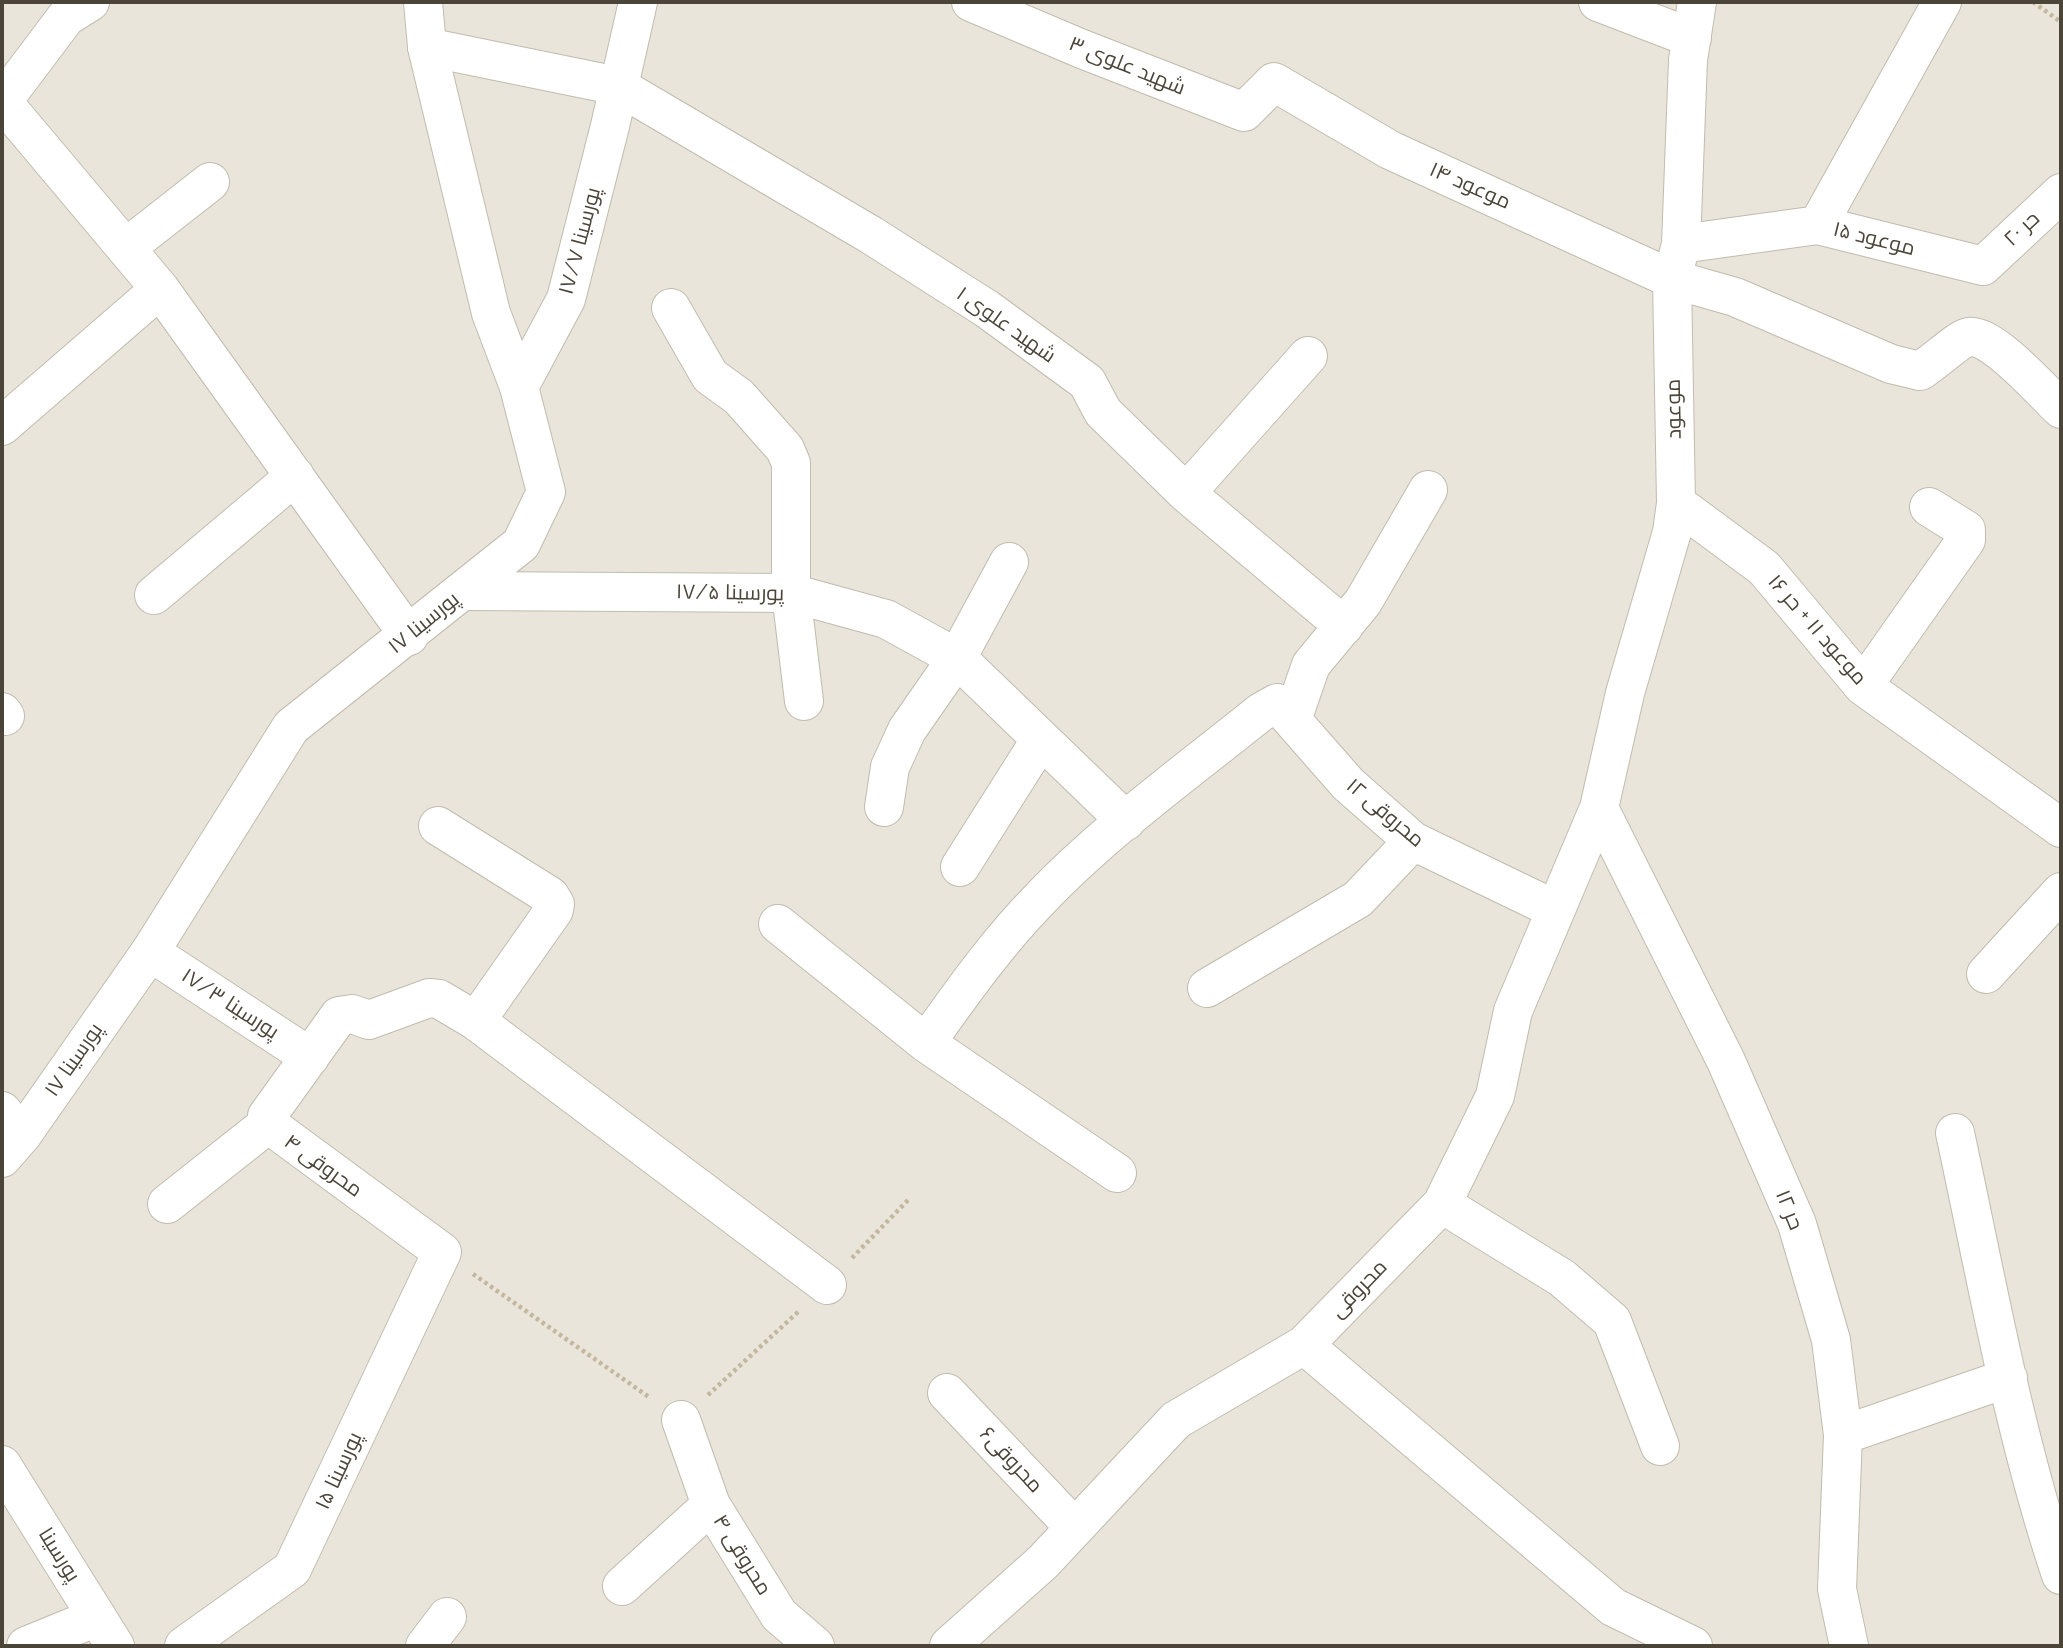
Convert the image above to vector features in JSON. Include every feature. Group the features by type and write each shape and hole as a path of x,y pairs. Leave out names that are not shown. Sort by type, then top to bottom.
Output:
{"street":[{"name":"پورسینا ۱۷","path":"8,1135 150,952 291,727 409,636 521,544 546,492 519,387 491,313 427,47 423,2"},
{"name":"پورسینا ۱۷/۷","path":"519,387 566,299 638,2"},
{"name":"شهید علوی ۳","path":"971,2 1082,49 1244,112 1275,82"},
{"path":"1598,2 1695,20"},
{"path":"1818,225 1942,2"},
{"path":"70,7 2,102 160,289 409,636"},
{"name":"موعود","path":"1598,808 1625,693 1672,532 1676,503 1676,261 1688,60 1695,20"},
{"name":"شهید علوی ۱","path":"427,47 618,86 871,235 987,309 1087,382 1103,412 1186,493 1344,626"},
{"name":"موعود ۱۴","path":"1275,82 1390,150 1676,261 1735,297 1891,364 1920,372 1945,356 1957,342 1969,336 1979,338 1994,345 2061,409"},
{"path":"127,247 211,181"},
{"name":"حر ۲۰","path":"1983,266 2061,193"},
{"name":"موعود ۱۵","path":"1676,261 1818,225 1983,266"},
{"path":"2,426 160,289"},
{"path":"671,308 710,376 739,397 785,449 791,463 791,593 804,701"},
{"path":"1186,493 1308,356"},
{"path":"154,595 295,476"},
{"path":"926,1043 984,963 1038,900 1126,821 1261,712 1284,711 1311,664 1363,602 1429,490"},
{"name":"موعود ۱۱ + حر ۱۶","path":"1676,503 1764,568 1863,686 2059,819"},
{"path":"1863,686 1966,540 1966,530 1929,507"},
{"path":"884,807 890,767 907,730 957,657 1009,562"},
{"name":"پورسینا ۱۷/۵","path":"464,591 791,593 886,619 957,657 1126,821"},
{"name":"محروقی ۱۲","path":"1284,711 1348,784 1413,841 1555,909"},
{"path":"960,866 1041,739"},
{"name":"محروقی","path":"949,1646 1043,1562 1176,1420 1304,1345 1442,1204 1495,1096 1513,1011 1598,808"},
{"name":"حر ۱۲","path":"1598,808 1726,1061 1797,1224 1831,1340 1843,1435 1837,1589 1849,1646"},
{"path":"438,826 550,896 555,904 554,910 476,1021"},
{"path":"1207,988 1359,899 1413,841"},
{"path":"1986,974 2061,892"},
{"path":"778,924 926,1043 1117,1172"},
{"name":"پورسینا ۱۷/۳","path":"150,952 310,1056"},
{"name":"محروقی ۴","path":"442,1252 268,1124 267,1116 339,1016 352,1014 369,1020 429,998 439,999 476,1021 827,1285"},
{"path":"167,1204 268,1124"},
{"path":"1955,1133 2008,1378 2048,1535 2061,1575"},
{"path":"1442,1204 1562,1278 1612,1321 1660,1446"},
{"name":"پورسینا ۱۵","path":"184,1646 292,1569 442,1252"},
{"path":"1304,1345 1613,1606 1693,1646"},
{"path":"1843,1435 2008,1378"},
{"name":"محروقی۶","path":"947,1393 1075,1528"},
{"name":"محروقی ۴","path":"681,1420 710,1505 779,1615 815,1646"},
{"name":"پورسینا","path":"2,1465 106,1632"},
{"path":"622,1586 710,1505"},
{"path":"26,1646 106,1632"}],"path":[{"path":"2033,2 2061,22"},
{"path":"442,1252 681,1420"}],"shaded area":[{"path":"2,2 2061,2 2061,1646 2,1646"}]}
